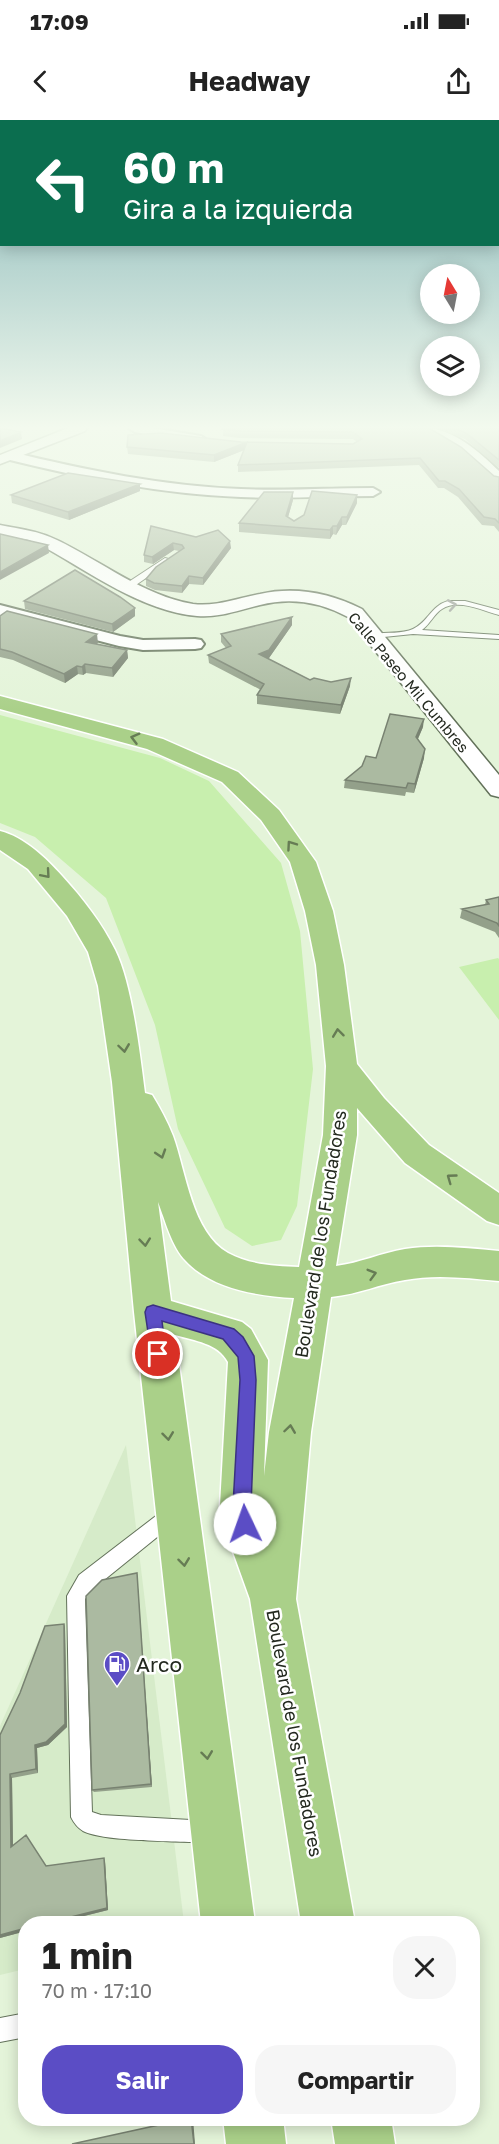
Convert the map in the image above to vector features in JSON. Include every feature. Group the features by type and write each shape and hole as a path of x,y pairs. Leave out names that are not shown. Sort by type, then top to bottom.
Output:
{"main road":[{"name":"Boulevard de los Fundadores","path":"0,702 155,744 230,777 270,815 303,862 319,911 330,965 342,1066 340,1135 290,1432 273,1599 327,1916"},
{"path":"0,839 37,864 79,912 102,952 113,986 128,1082 153,1312 227,1916"},
{"path":"342,1066 373,1106 417,1154 499,1211"},
{"path":"128,1082 145,1109 180,1218 198,1250 217,1265 243,1275 315,1283 363,1277 406,1264 450,1262 499,1266"},
{"path":"153,1312 228,1334 237,1341 248,1359 242,1506 245,1524 273,1599"},
{"path":"254,2126 256,2144"},
{"path":"362,2126 365,2144"}],"street":[{"name":"Calle Paseo Mil Cumbres","path":"0,530 33,536 50,543 159,600 194,610 230,608 271,597 320,598 355,613 499,790"},
{"path":"0,610 119,641 143,645 195,644"}],"lane":[{"path":"130,585 178,554"},
{"path":"414,632 430,619 435,610 446,604 472,604 499,614"},
{"path":"374,636 414,632 499,637"},
{"path":"177,1510 86,1582 76,1596 82,1817 90,1823 101,1826 217,1832"},
{"path":"0,2030 18,2027"}],"shaded area":[{"path":"126,1445 183,1916 18,1916 18,1971 0,1975 0,1726"}],"green space":[{"path":"0,715 160,758 209,781 281,863 300,931 313,1069 297,1206 281,1240 252,1246 225,1228 178,1129 155,1025 106,898 35,837 0,823"},
{"path":"499,959 499,1020 459,967"}],"building":[{"path":"239,522 339,522 330,530"},
{"path":"151,526 196,537 218,530 230,541 203,578 189,576 182,586 154,583 146,579 156,567 184,548 182,545 173,543 152,557 144,555"},
{"path":"0,534 48,545 0,572"},
{"path":"75,570 135,608 112,624 24,601"},
{"path":"7,611 97,634 86,642 127,650 112,668 85,664 64,674 0,649 0,616"},
{"path":"292,617 269,650 259,654 310,680 314,678 331,682 351,678 341,705 257,695 264,684 208,655 231,646 221,634"},
{"path":"390,714 424,719 416,737 425,749 415,784 408,783 406,788 345,780 362,766 366,756 376,758"},
{"path":"499,897 499,926 497,923 462,909 489,904 486,900"},
{"name":"Arco","path":"137,1573 151,1784 92,1790 86,1596 102,1580"},
{"path":"64,1624 65,1724 46,1742 35,1745 36,1769 10,1774 11,1847 26,1835 46,1866 104,1858 107,1908 75,1916 18,1916 18,1930 0,1935 0,1735 20,1693 45,1626"},
{"path":"154,2126 192,2126 194,2144 72,2144"}],"place":[{"name":"Arco","path":"117,1687"}],"route":[{"path":"158,1354 153,1312 228,1334 237,1341 248,1359 242,1506 245,1524"}]}
